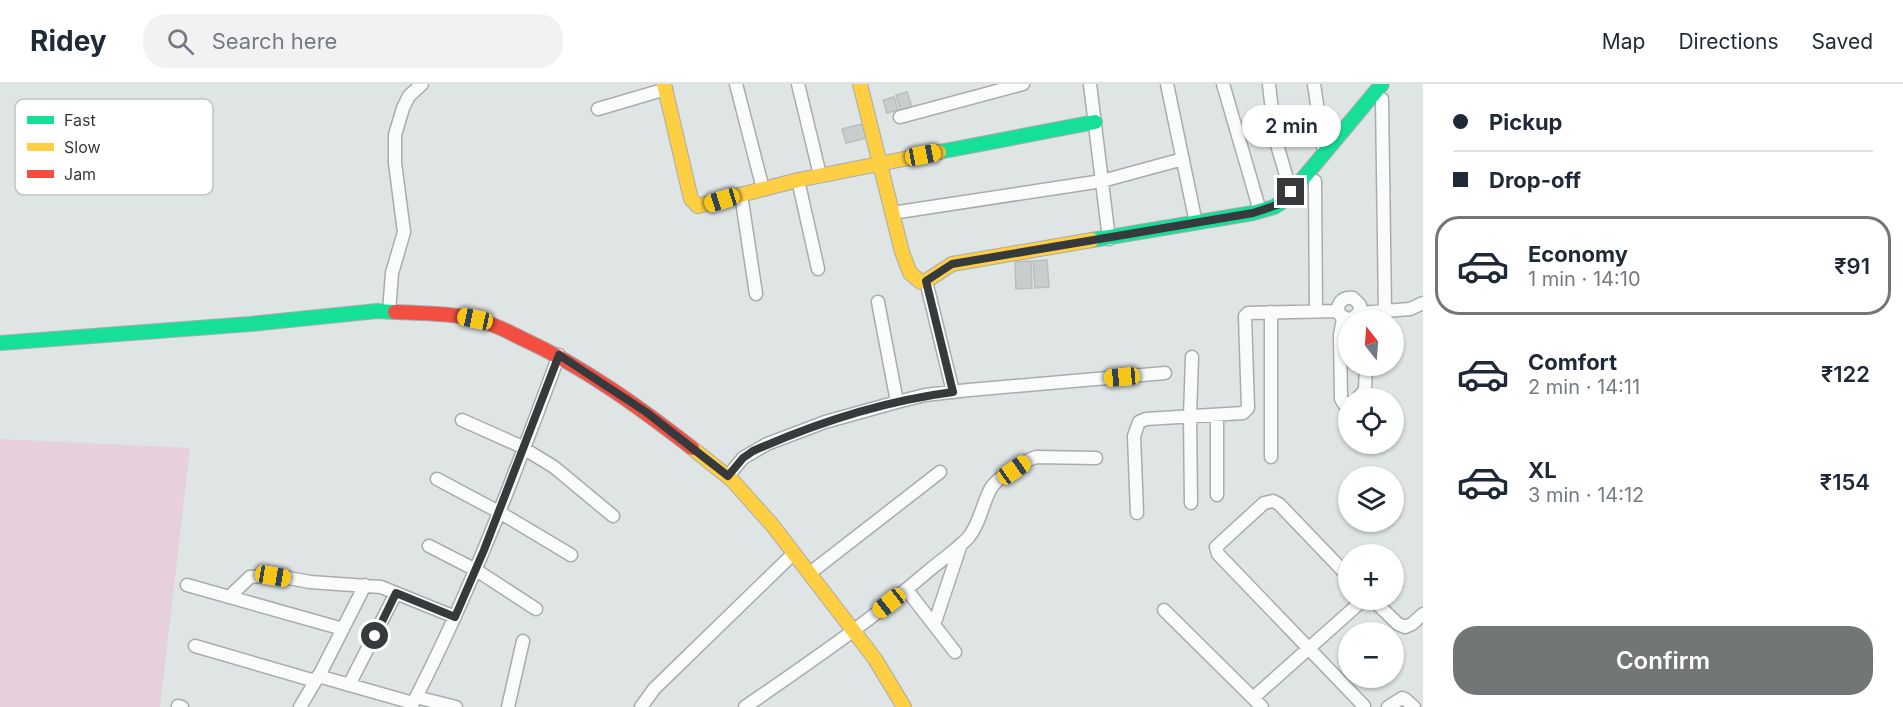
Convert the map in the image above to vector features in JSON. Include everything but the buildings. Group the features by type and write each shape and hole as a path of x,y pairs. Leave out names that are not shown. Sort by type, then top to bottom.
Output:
{"street":[{"path":"389,312 390,285 404,232 395,163 395,135 409,96 422,84"},
{"path":"736,84 763,189"},
{"path":"798,84 820,175"},
{"path":"860,84 902,252 910,273 918,282 926,281 952,264 1014,252 1109,239 1260,211 1280,204 1382,84"},
{"path":"900,117 1023,84"},
{"path":"1090,84 1109,239"},
{"path":"1167,84 1196,223"},
{"path":"1223,84 1260,211"},
{"path":"1269,84 1275,138 1291,192"},
{"path":"1314,84 1324,153"},
{"path":"598,109 665,86 692,199 698,206 820,175 1095,122"},
{"path":"1382,99 1385,310"},
{"path":"892,213 1102,181 1183,159"},
{"path":"798,180 818,269"},
{"path":"1315,181 1316,311"},
{"path":"741,194 756,294"},
{"path":"926,281 953,392"},
{"path":"1340,310 1340,302 1348,297 1357,301 1362,310"},
{"path":"878,302 897,402"},
{"path":"1398,310 1410,309 1423,303"},
{"path":"1137,513 1134,436 1139,422 1146,419 1243,413 1248,408 1245,316 1248,313 1316,311 1338,315"},
{"path":"0,343 389,312 449,314 475,319 500,328 559,355 646,412 728,476 773,526 810,573 875,659 904,707"},
{"path":"1271,312 1271,457"},
{"path":"413,702 476,570 559,355"},
{"path":"1191,503 1192,357"},
{"path":"728,476 743,458 760,448 825,422 897,402 953,392 1165,373"},
{"path":"1217,414 1217,495"},
{"path":"462,420 524,449 554,467 613,516"},
{"path":"745,707 854,631 962,543 976,525 993,485 1029,459 1042,456 1096,458"},
{"path":"810,573 940,472"},
{"path":"438,479 571,555"},
{"path":"1338,566 1279,504 1273,501 1264,503 1218,544 1218,554 1310,647 1364,706"},
{"path":"934,625 962,543"},
{"path":"429,546 476,570 536,609"},
{"path":"641,707 654,689 794,553"},
{"path":"229,597 245,580 258,575 273,576 310,582 381,587 455,617"},
{"path":"187,585 343,629"},
{"path":"300,707 365,585"},
{"path":"907,590 955,652"},
{"path":"350,685 396,593"},
{"path":"1164,610 1258,702 1310,647 1352,610"},
{"path":"1383,610 1398,624 1405,627 1423,614"},
{"path":"508,707 522,641"},
{"path":"195,646 413,702 456,707"},
{"path":"1388,707 1402,698 1414,707"}],"shaded area":[{"path":"0,439 190,448 160,707 0,707"}],"traffic: fast":[{"path":"1092,240 1253,213 1274,207 1285,200 1382,84"},
{"path":"939,152 1095,122"},
{"path":"0,343 250,324 377,311 395,312"}],"traffic: slow":[{"path":"664,84 691,199 698,206 798,180 939,152"},
{"path":"860,84 902,252 910,273 921,282 952,264 1092,240"},
{"path":"692,448 732,480 773,526 875,659 904,707"}],"traffic: jam":[{"path":"395,312 463,316 505,330 589,375 692,448"}],"route":[{"path":"375,636 396,593 455,617 484,550 559,355 646,412 728,476 743,458 753,451 825,422 925,395 953,392 926,281 947,266 1014,252 1109,239 1253,213 1280,204 1291,192"}]}
